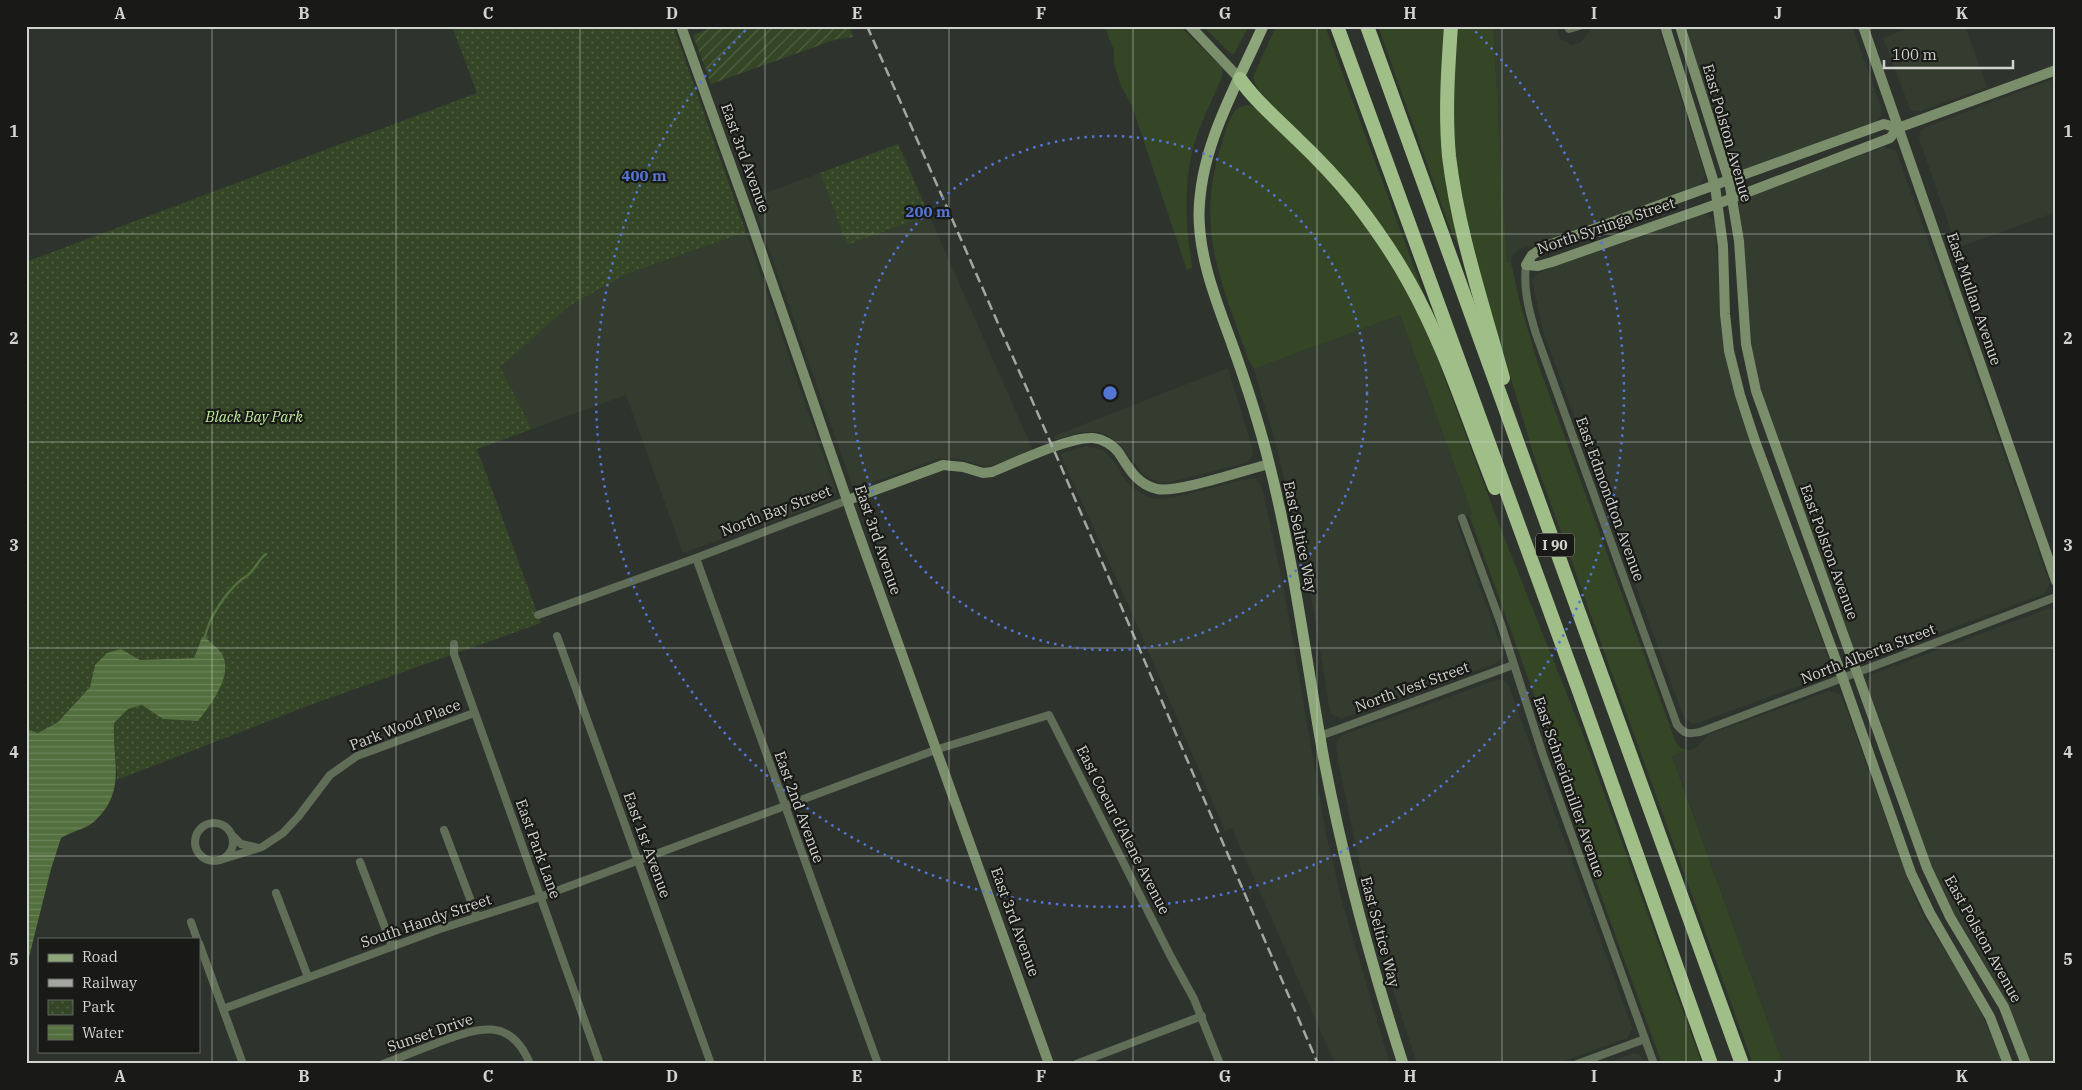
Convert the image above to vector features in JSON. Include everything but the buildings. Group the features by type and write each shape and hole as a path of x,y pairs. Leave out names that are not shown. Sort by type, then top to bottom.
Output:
{"highway":[{"name":"I 90","path":"1337,26 1579,691 1711,1064"},
{"name":"I 90","path":"1367,26 1742,1064"},
{"path":"1451,26 1447,106 1452,179 1469,256 1535,492"},
{"path":"1240,79 1261,104 1299,140 1353,199 1395,257 1435,336 1516,546 1579,691"}],"main road":[{"name":"East Seltice Way","path":"1263,26 1217,126 1207,156 1201,190 1200,233 1214,295 1249,396 1269,464 1295,582 1320,736 1342,847 1377,981 1403,1064"}],"street":[{"name":"East 3rd Avenue","path":"681,26 1049,1064"},
{"path":"1190,26 1240,79"},
{"path":"1569,30 1579,26"},
{"name":"East Polston Avenue","path":"1665,26 1715,186 1723,246 1725,314 1729,351 1755,441 1843,679 1911,873 1921,896 1990,1017 2008,1064"},
{"name":"East Polston Avenue","path":"1680,26 1732,198 1739,241 1742,312 1750,369 1794,499 1936,889 2004,1007 2026,1064"},
{"name":"East Mullan Avenue","path":"1863,26 2056,581"},
{"name":"North Syringa Street","path":"1898,128 1884,124 1546,246 1532,255 1526,264 1538,266 1552,262 1717,204 1890,138 1898,128 2056,70"},
{"name":"East Edmondton Avenue","path":"1526,264 1524,283 1536,334 1677,725 1683,732 1689,734"},
{"name":"North Bay Street","path":"538,615 696,558 932,468 953,466 983,473 992,472 1087,438 1109,444 1118,452 1136,478 1148,486 1158,489 1178,488 1269,464"},
{"name":"East Schneidmiller Avenue","path":"1462,518 1543,755 1654,1064"},
{"name":"East 2nd Avenue","path":"696,558 878,1064"},
{"name":"North Alberta Street","path":"1689,734 1700,732 1843,679 2056,597"},
{"name":"East 1st Avenue","path":"557,636 711,1064"},
{"name":"East Park Lane","path":"454,644 454,654 474,713 600,1064"},
{"name":"North Vest Street","path":"1320,736 1513,665"},
{"name":"Park Wood Place","path":"220,860 262,846 283,833 298,817 323,782 342,765 364,753 474,713"},
{"name":"East Coeur d'Alene Avenue","path":"938,749 1049,715 1202,1016 1220,1064"},
{"name":"South Handy Street","path":"223,1009 392,946 540,898 938,749"},
{"path":"232,835 233,841 230,852 220,860 214,861 202,857 196,846 197,834 200,829 211,823 223,826 232,835 240,844 245,846 262,846"},
{"path":"444,830 477,917"},
{"path":"360,862 392,946"},
{"path":"276,893 308,977"},
{"path":"191,922 197,938"},
{"path":"200,946 243,1064"},
{"path":"1076,1064 1202,1016"},
{"name":"Sunset Drive","path":"383,1064 466,1032 482,1029 498,1031 512,1037 524,1051 530,1064"},
{"path":"1577,1064 1645,1039"}],"shaded area":[{"path":"1493,26 1556,26 1560,39 1572,45 1581,42 1591,30 1601,26 1658,26 1704,171 1705,175 1702,183 1539,244 1520,249 1512,256 1511,263 1507,263"},
{"path":"1684,26 1852,26 1881,107 1881,117 1877,121 1742,171 1731,169 1727,163"},
{"path":"1914,26 1965,26 1987,87 1921,111 1910,109 1883,38"},
{"path":"2056,78 2056,212 1957,248 1919,139 1920,132 1926,127"},
{"path":"1883,147 1895,150 1897,153 2049,581 2049,586 2045,593 2039,596 1865,660 1857,656 1854,650 1765,403 1755,369 1750,339 1739,204 1749,196"},
{"path":"820,173 847,245 929,215 1033,450 993,465 985,466 956,458 938,459 860,487 852,485 751,198"},
{"path":"1706,214 1715,223 1721,328 1725,357 1736,401 1831,666 1829,672 1824,677 1692,724 1683,716 1543,331 1532,280 1537,273 1542,271 1698,215"},
{"path":"746,232 836,491 835,496 829,501 683,553 626,395 532,429 499,367 568,307 624,275"},
{"path":"1400,315 1472,514 1456,520 1504,655 1497,663 1341,719 1330,713 1314,613 1298,536 1276,445 1254,369"},
{"path":"1228,368 1253,451 1251,459 1245,463 1167,483 1157,482 1143,474 1121,445 1107,435 1098,432 1081,432 1056,440 1054,436"},
{"path":"1085,446 1103,450 1114,461 1126,481 1148,497 1158,499 1175,497 1251,478 1256,479 1262,487 1283,584 1326,833 1342,901 1390,1064 1335,1064 1232,828 1225,831 1135,620 1060,454"},
{"path":"2049,608 2056,610 2056,1064 2032,1064 2007,1006 1982,959 1953,912 1934,873 1866,682 1873,674"},
{"path":"1496,680 1503,680 1509,686 1632,1030 1627,1038 1556,1064 1417,1064 1395,996 1365,890 1336,744 1339,738 1345,734"},
{"path":"1829,691 1840,694 1843,700 1913,893 1925,919 1974,997 2004,1064 1783,1064 1672,755 1696,748 1709,734"},
{"path":"1634,1053 1640,1055 1645,1064 1604,1064"}],"green space":[{"name":"Black Bay Park","path":"452,26 673,26 746,232 624,275 568,307 500,367 532,429 477,449 541,623 310,705 117,780 114,723 128,709 142,705 163,719 198,721 200,639 194,658 140,660 121,649 95,665 90,687 58,722 38,733 26,729 26,262 477,93"},
{"path":"716,26 849,26 853,37 837,39 711,84 693,35"},
{"path":"1104,26 1180,26 1222,68 1222,77 1199,130 1190,163 1186,208 1192,267 1187,270 1132,106 1121,86 1114,64 1114,50"},
{"path":"1203,26 1249,26 1234,54 1230,53"},
{"path":"1276,26 1325,26 1428,305 1409,269 1256,86 1253,77"},
{"path":"1378,26 1445,26 1440,99 1444,154 1460,249 1451,231"},
{"path":"1457,26 1493,26 1507,263 1511,263 1520,303 1537,361 1676,743 1681,748 1687,750 1672,756 1783,1064 1753,1064 1536,463 1468,230 1456,166 1452,105"},
{"path":"1249,105 1256,108 1278,127 1349,200 1402,281 1429,336 1498,522 1582,732 1702,1064 1662,1064 1544,738 1543,719 1469,515 1472,514 1400,315 1254,369 1249,361 1229,305 1214,254 1210,202 1214,173 1228,124 1238,108"},
{"path":"898,144 929,215 847,245 820,173"}],"water":[{"path":"202,637 205,637 222,654 225,663 223,681 219,690 198,721 163,719 142,705 128,709 114,723 115,787 105,810 95,821 61,838 51,869 26,969 26,729 38,733 58,722 90,687 95,665 107,653 121,649 140,660 194,658"}],"waterway":[{"path":"205,637 210,621 224,598 236,584 250,573 266,554"}],"railway":[{"path":"867,26 1053,448 1318,1064"}]}
